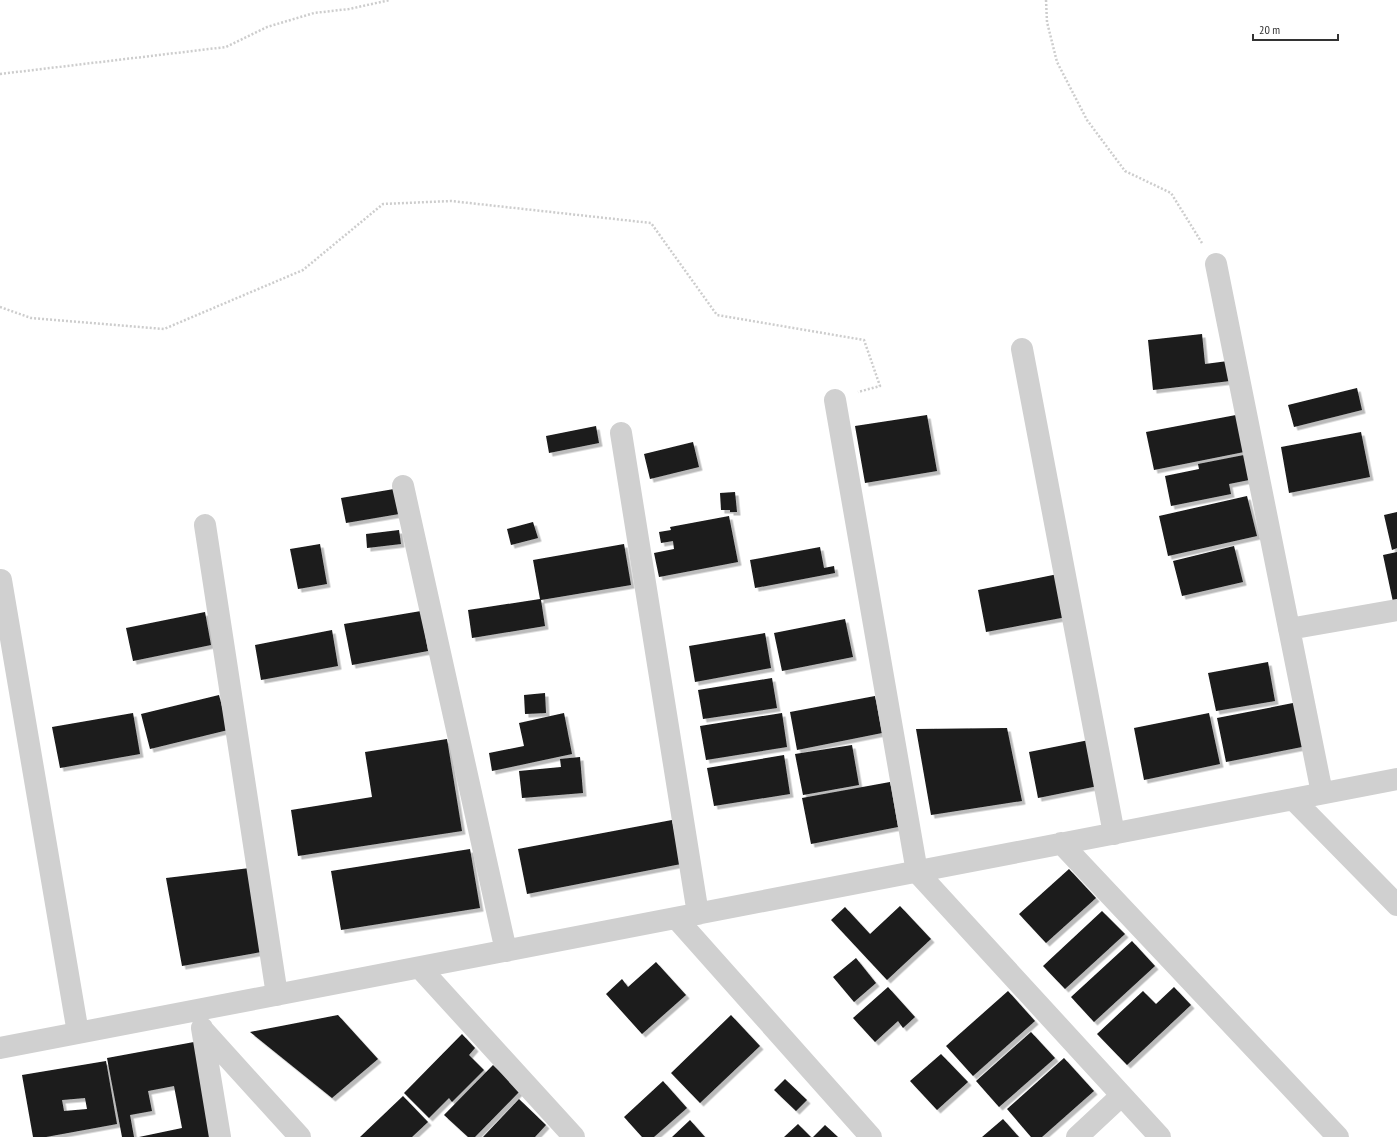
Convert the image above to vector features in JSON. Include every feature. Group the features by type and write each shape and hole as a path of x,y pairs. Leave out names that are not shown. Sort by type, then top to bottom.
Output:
{"street":[{"path":"1216,264 1322,793"},
{"path":"1022,349 1114,834"},
{"path":"835,400 917,872 1160,1137"},
{"path":"622,432 698,914"},
{"path":"403,486 506,951"},
{"path":"205,525 276,995"},
{"path":"1,580 78,1033"},
{"path":"1289,629 1397,610"},
{"path":"0,1048 78,1033 201,1020 276,995 1397,779"},
{"path":"1293,799 1397,905"},
{"path":"1061,844 1338,1137"},
{"path":"676,918 871,1137"},
{"path":"420,968 574,1137"},
{"path":"201,1020 220,1137"},
{"path":"201,1020 300,1137"},
{"path":"1077,1137 1121,1096"}],"path":[{"path":"0,74 58,66 120,61 176,52 226,47 267,27 314,13 349,9 390,0"},
{"path":"1046,0 1047,22 1057,62 1087,120 1125,171 1171,193 1216,264"},
{"path":"0,307 31,318 164,329 303,270 383,204 450,201 651,223 717,315 864,340 880,386 835,400"}],"building":[{"path":"1202,334 1205,364 1228,361 1230,381 1153,390 1148,340"},
{"path":"1357,388 1362,410 1294,427 1288,405"},
{"path":"927,415 937,471 865,483 855,426"},
{"path":"1236,415 1244,452 1154,470 1146,432"},
{"path":"596,426 599,443 549,453 546,436"},
{"path":"1361,432 1370,477 1289,493 1281,447"},
{"path":"693,442 699,467 650,479 644,454"},
{"path":"1244,455 1249,480 1229,484 1231,494 1171,506 1165,476 1199,469 1198,464"},
{"path":"400,488 405,513 346,523 341,498"},
{"path":"735,492 737,512 721,510 720,493"},
{"path":"1247,496 1257,536 1168,556 1159,516"},
{"path":"1397,512 1397,548 1392,550 1384,515"},
{"path":"729,516 738,562 659,577 654,553 674,549 673,541 661,543 659,532 671,530 670,527"},
{"path":"533,522 538,538 511,545 507,529"},
{"path":"399,530 401,544 367,548 366,534"},
{"path":"320,544 327,584 298,589 290,549"},
{"path":"624,544 631,585 541,600 545,626 472,638 468,610 540,599 533,560"},
{"path":"1234,546 1243,582 1182,596 1173,561"},
{"path":"820,547 824,568 834,566 835,573 755,588 750,560"},
{"path":"1397,552 1397,601 1393,602 1383,555"},
{"path":"1063,573 1072,616 986,632 978,590"},
{"path":"421,611 428,651 352,665 344,624"},
{"path":"205,612 211,645 133,661 126,628"},
{"path":"845,619 853,657 782,671 774,633"},
{"path":"332,630 338,666 261,680 255,645"},
{"path":"765,633 771,668 695,682 689,646"},
{"path":"1268,662 1275,701 1216,711 1208,673"},
{"path":"772,678 777,708 703,719 698,690"},
{"path":"545,693 546,713 525,714 524,695"},
{"path":"219,695 228,730 150,749 141,714"},
{"path":"875,696 882,733 797,750 790,712"},
{"path":"1298,702 1307,746 1226,762 1217,718"},
{"path":"133,713 140,754 60,768 52,727"},
{"path":"564,713 572,754 492,771 489,753 524,746 519,723"},
{"path":"782,713 787,747 706,760 700,726"},
{"path":"1209,713 1220,764 1144,780 1134,728"},
{"path":"1007,728 1022,801 931,815 916,729"},
{"path":"447,739 462,831 298,856 291,810 372,797 365,752"},
{"path":"1094,739 1103,785 1038,798 1029,752"},
{"path":"852,745 859,785 803,795 795,754"},
{"path":"784,755 790,794 714,806 707,768"},
{"path":"580,757 583,793 522,798 519,771 561,767 560,759"},
{"path":"890,782 898,827 811,844 802,798"},
{"path":"672,820 681,864 527,894 518,849"},
{"path":"470,849 480,908 341,930 331,871"},
{"path":"250,868 261,952 182,966 166,878"},
{"path":"1069,869 1096,898 1046,943 1019,914"},
{"path":"900,906 931,939 887,980 831,920 845,907 870,934"},
{"path":"1102,911 1125,934 1065,989 1043,966"},
{"path":"1132,941 1155,966 1094,1022 1071,997"},
{"path":"856,958 876,983 854,1002 833,977"},
{"path":"656,962 686,995 642,1034 606,994 622,979 628,987"},
{"path":"888,987 915,1017 903,1028 898,1021 875,1042 853,1018"},
{"path":"1174,987 1191,1005 1127,1065 1097,1034 1143,991 1156,1004"},
{"path":"1008,991 1035,1021 973,1076 946,1046"},
{"path":"338,1015 378,1059 332,1098 250,1032"},
{"path":"731,1015 760,1046 700,1103 671,1073"},
{"path":"1031,1032 1055,1058 999,1107 976,1081"},
{"path":"462,1034 475,1048 469,1055 484,1070 452,1102 449,1098 429,1118 404,1093"},
{"path":"194,1042 212,1137 139,1137 182,1128 174,1086 148,1091 152,1111 130,1115 134,1137 122,1137 107,1058"},
{"path":"941,1054 968,1082 937,1110 910,1081"},
{"path":"1064,1058 1094,1091 1042,1137 1031,1137 1007,1109"},
{"path":"106,1061 117,1124 46,1137 33,1137 22,1075","holes":["85,1098 87,1109 64,1111 62,1100"]},
{"path":"493,1065 520,1091 475,1137 468,1137 444,1115"},
{"path":"785,1079 807,1100 796,1111 774,1090"},
{"path":"663,1081 687,1108 654,1137 642,1137 624,1117"},
{"path":"403,1096 428,1122 412,1137 360,1137"},
{"path":"519,1099 546,1125 535,1137 483,1137"},
{"path":"1003,1119 1019,1137 982,1137"},
{"path":"690,1120 705,1137 672,1137"},
{"path":"798,1124 811,1137 784,1137"},
{"path":"825,1125 838,1137 813,1137"}]}
